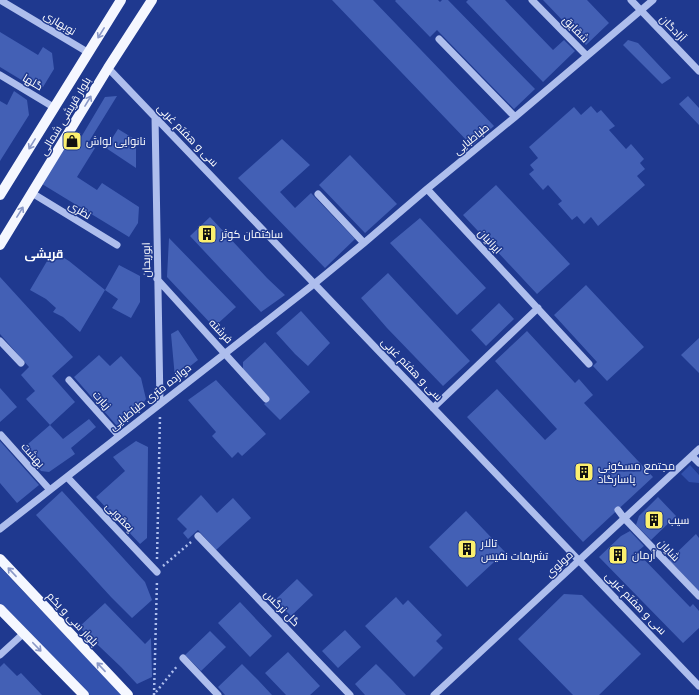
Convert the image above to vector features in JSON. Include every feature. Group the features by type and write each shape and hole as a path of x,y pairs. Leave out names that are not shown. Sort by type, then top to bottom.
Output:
{"main road":[{"name":"بلوار قریشی شمالی","path":"1,192 55,108 121,0"},
{"name":"بلوار قریشی شمالی","path":"0,245 108,68 152,0"},
{"name":"بلوار سی و یکم","path":"0,560 128,695"},
{"path":"0,609 84,695"}],"street":[{"name":"نوبهاری","path":"0,0 89,53"},
{"name":"شقایق","path":"532,0 587,56"},
{"name":"آزادگان","path":"631,0 699,70"},
{"path":"641,10 654,0"},
{"name":"طباطبایی","path":"314,284 641,10"},
{"path":"439,40 515,117"},
{"name":"سی و هفتم غربی","path":"108,68 699,686"},
{"name":"گلها","path":"0,75 55,108"},
{"name":"ابوریحان","path":"155,116 160,404"},
{"name":"ایرانیان","path":"427,189 589,364"},
{"name":"نظری","path":"32,193 117,245"},
{"path":"318,194 364,243"},
{"name":"فرشته","path":"157,279 225,352 266,399"},
{"name":"دوازده متری طباطبایی","path":"0,529 314,284"},
{"path":"433,408 538,308"},
{"path":"0,341 21,363"},
{"name":"زیارت","path":"69,380 119,436"},
{"name":"بهشت","path":"0,435 50,490"},
{"name":"مولوی","path":"434,695 624,518 659,492 699,449"},
{"path":"692,456 699,463"},
{"name":"یعقوبی","path":"67,477 157,572"},
{"name":"شایان","path":"618,510 660,558 671,565 675,574 685,586 697,594"},
{"name":"گل نرگس","path":"198,536 350,695"},
{"path":"0,655 24,633"},
{"path":"183,658 218,695"}],"path":[{"path":"155,694 160,404"},
{"path":"157,572 198,536"},
{"path":"155,694 183,658"}],"shaded area":[{"path":"690,465 699,475 699,483 689,482 681,474"},
{"path":"0,567 122,695 89,695 0,604"}],"building":[{"path":"332,0 373,0 494,126 472,146"},
{"path":"438,0 440,2 442,0 448,0 535,89 514,109 437,30 430,37 395,1"},
{"path":"468,0 505,0 553,50 564,40 575,51 543,82 466,2"},
{"path":"543,0 587,0 609,23 586,45"},
{"path":"0,32 38,55 43,47 52,53 54,69 43,87 33,87 0,67"},
{"path":"628,40 638,43 671,78 662,84 623,45"},
{"path":"14,91 27,100 29,115 0,161 0,101 7,105"},
{"path":"117,96 88,143 95,148 77,177 97,190 102,183 139,207 138,223 129,237 42,184 72,134 80,139 105,97"},
{"path":"688,96 699,108 699,125 679,104"},
{"path":"591,106 597,113 601,110 615,126 609,130 626,149 631,144 644,159 640,163 645,169 637,176 645,185 598,226 591,217 584,224 577,216 572,220 558,204 562,201 548,185 543,190 529,174 534,170 530,165 538,158 529,147 574,107 581,115"},
{"path":"118,129 136,140 136,168 106,148"},
{"path":"282,139 310,165 280,192 295,208 311,193 355,239 325,268 238,178"},
{"path":"350,155 397,204 365,233 319,185"},
{"path":"496,185 570,264 537,294 463,215"},
{"path":"210,217 285,295 261,312 190,236"},
{"path":"420,218 486,288 457,315 390,243"},
{"path":"169,238 236,307 214,327 167,277"},
{"path":"53,251 69,261 105,290 80,332 63,317 53,312 56,308 46,299 30,290"},
{"path":"119,265 140,276 140,302 131,318 112,308 118,299 105,290"},
{"path":"388,273 470,361 443,386 387,328 361,298"},
{"path":"0,277 73,357 52,376 75,402 50,425 26,399 35,391 21,375 29,367 0,334"},
{"path":"586,285 644,347 607,381 593,366 597,362 554,315"},
{"path":"499,303 514,319 486,346 471,330"},
{"path":"301,311 330,343 308,366 276,333"},
{"path":"178,330 198,360 175,378 171,334"},
{"path":"527,331 575,383 579,379 593,395 584,403 653,477 583,542 467,417 497,389 545,440 557,429 495,361"},
{"path":"699,338 699,373 681,355"},
{"path":"265,342 310,392 280,420 264,404 270,399 243,369 243,362"},
{"path":"99,355 110,366 121,356 141,378 146,399 142,405 117,426 74,377"},
{"path":"216,380 266,434 242,456 238,452 232,458 212,436 216,432 188,400"},
{"path":"0,388 17,407 0,422"},
{"path":"89,419 96,427 71,448 75,454 49,472 41,471 21,450 50,425 63,439"},
{"path":"0,441 39,485 17,503 0,483"},
{"path":"136,441 148,447 147,538 140,544 96,497 125,471 113,457"},
{"path":"62,491 145,582 152,600 132,618 36,515"},
{"path":"201,495 217,513 233,498 251,518 216,550 198,530 188,539 183,533 187,529 177,519"},
{"name":"سیب","path":"658,497 676,516 651,540 636,525 639,516"},
{"name":"تالار تشریفات نفیس","path":"466,511 505,552 467,587 429,547"},
{"path":"630,531 644,546 637,552 690,607 693,604 699,611 699,628 683,643 599,557 621,536"},
{"path":"696,534 699,538 699,591 669,560"},
{"path":"297,579 313,595 291,616 275,600"},
{"path":"564,594 582,595 641,654 599,695 573,695 518,639"},
{"path":"396,597 403,605 408,600 442,635 436,641 443,648 414,677 365,626"},
{"path":"240,602 272,636 250,657 218,623"},
{"path":"105,603 145,644 151,638 152,677 137,684 79,627"},
{"path":"345,630 361,647 338,668 322,651"},
{"path":"210,631 226,647 201,671 185,655"},
{"path":"288,652 320,686 310,695 286,695 265,673"},
{"path":"4,663 17,676 21,673 42,695 0,695 0,667"},
{"path":"242,664 272,695 225,695 218,687"},
{"path":"376,664 406,695 365,695 355,684"}],"place":[{"name":"نانوایی لواش","path":"72,141"},
{"name":"ساختمان کوثر","path":"207,234"},
{"name":"مجتمع مسکونی پاسارگاد","path":"584,472"},
{"name":"سیب","path":"654,520"},
{"name":"تالار تشریفات نفیس","path":"467,549"},
{"name":"آرمان","path":"618,555"}],"district":[{"name":"قریشی","path":"44,253"}]}
